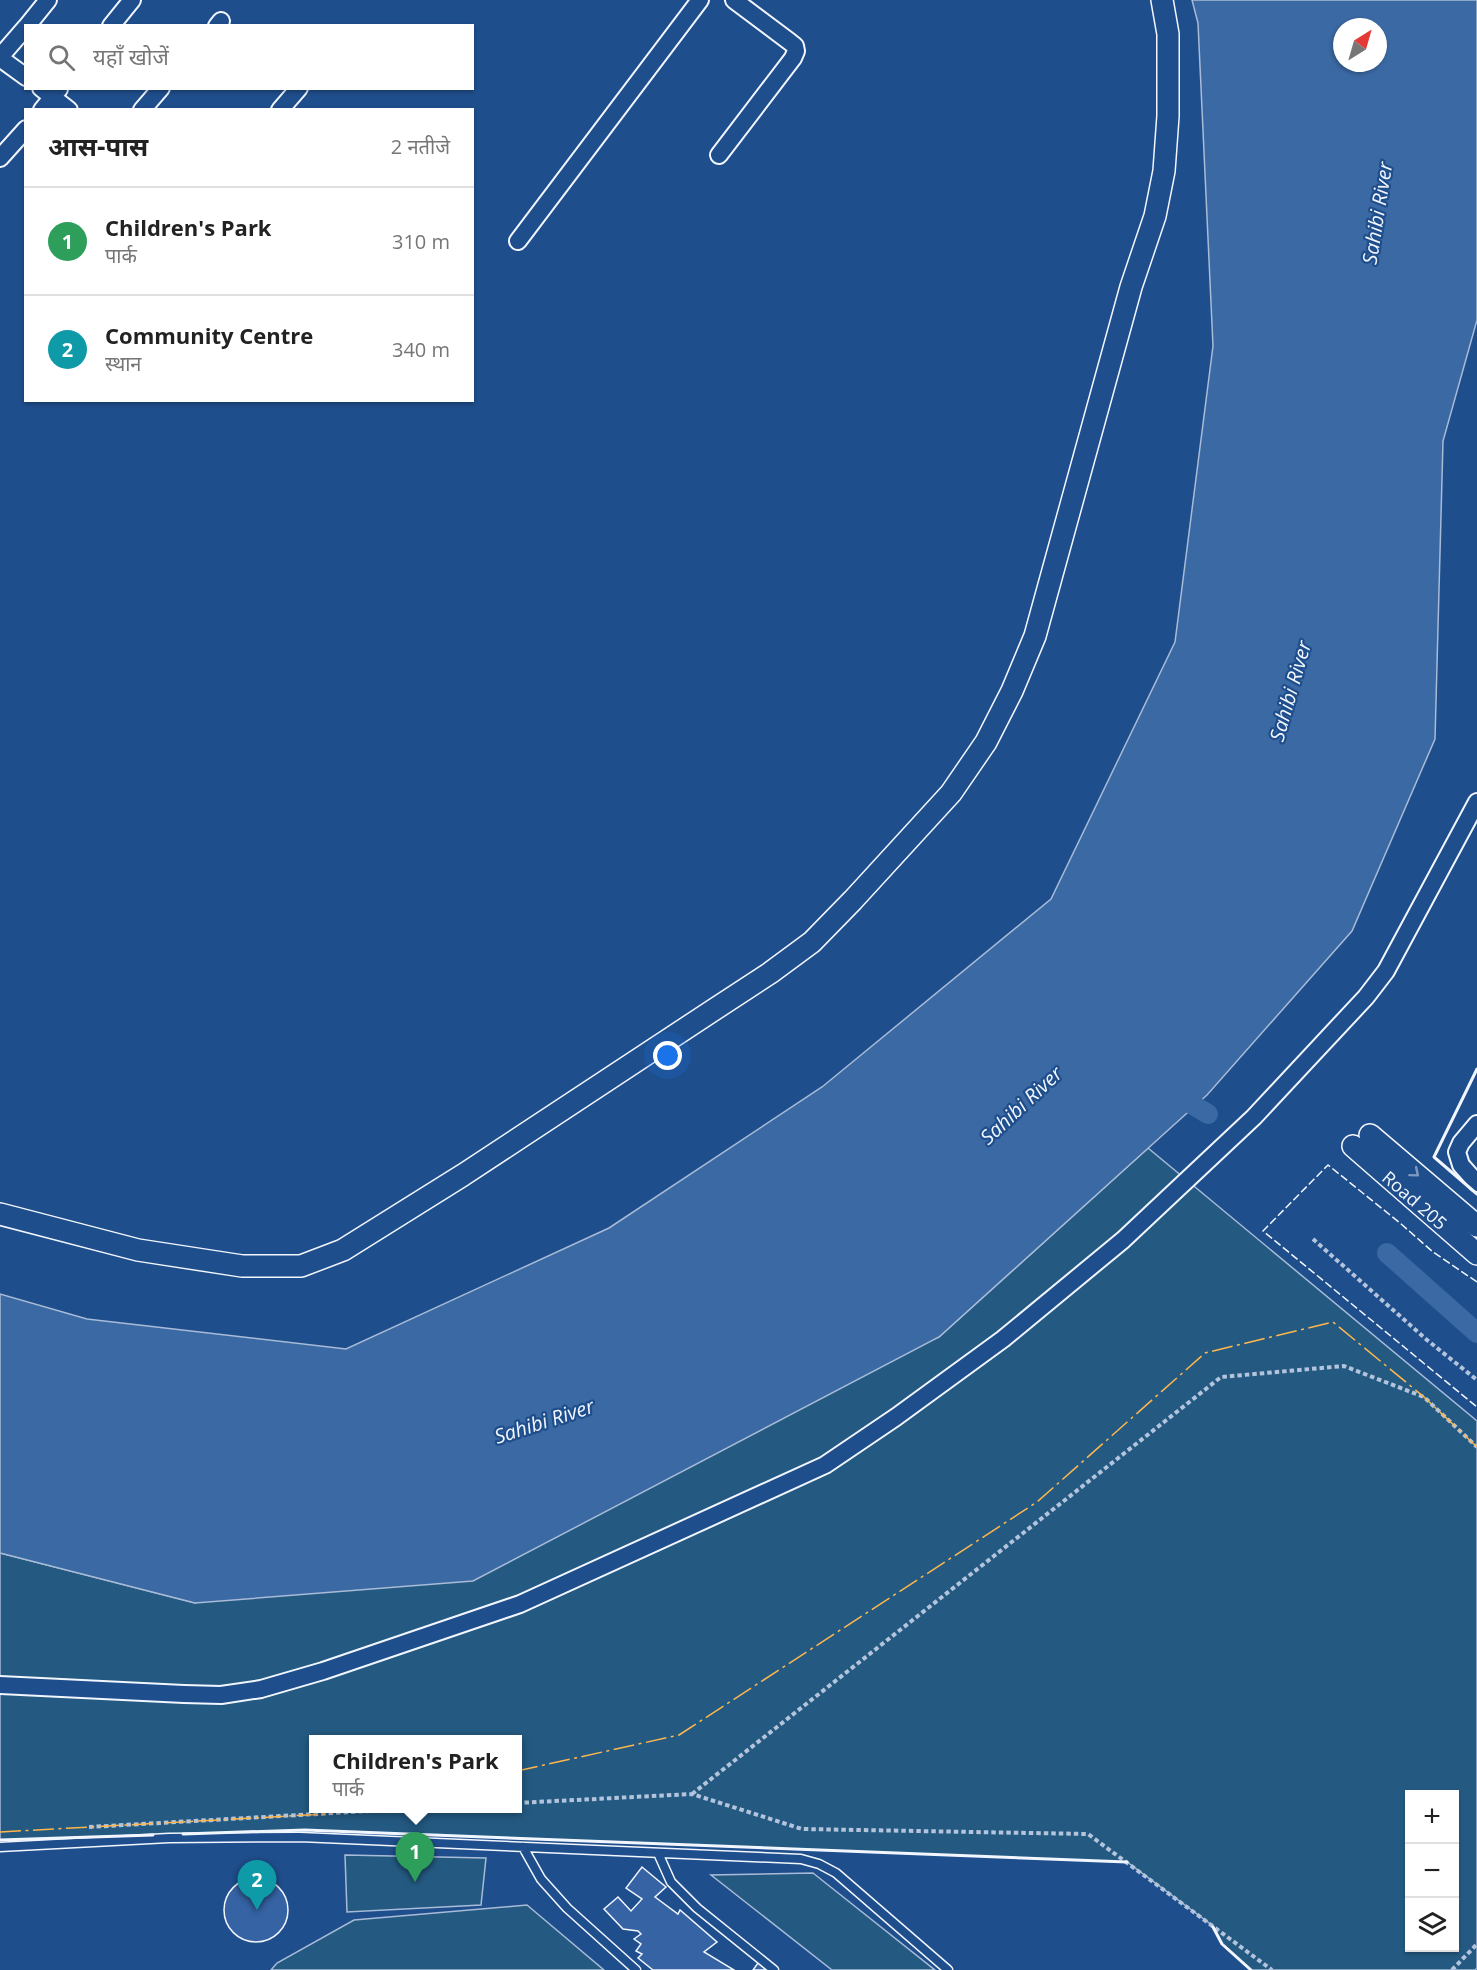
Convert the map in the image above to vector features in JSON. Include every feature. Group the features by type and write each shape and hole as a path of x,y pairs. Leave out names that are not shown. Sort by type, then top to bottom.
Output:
{"street":[{"path":"28,24 48,0"},
{"path":"113,24 132,0"},
{"path":"518,241 700,0"},
{"path":"719,155 796,51 795,46 734,0"},
{"path":"0,1214 138,1250 242,1266 302,1266 343,1250 473,1168 743,991 812,942 854,900 951,793 986,742 1012,691 1035,636 1131,287 1155,216 1164,171 1168,116 1168,34 1162,0"},
{"path":"24,28 0,58 24,76"},
{"path":"144,108 159,90"},
{"path":"282,108 297,90"},
{"path":"49,96 66,108"},
{"path":"0,158 24,131"},
{"path":"0,1685 220,1695 261,1689 334,1668 520,1604 825,1465 887,1424 1003,1339 1123,1240 1254,1117 1366,998 1386,971 1477,802"},
{"path":"1477,1124 1461,1143 1457,1152 1461,1165 1477,1183"},
{"name":"Road 205","path":"1477,1226 1362,1140 1477,1254"}],"lane":[{"path":"0,1847 169,1838 300,1837 801,1859 819,1864 836,1873 948,1970"},
{"path":"523,1847 541,1879 567,1908 636,1970"},
{"path":"658,1853 671,1882 697,1908 774,1970"}],"path":[{"path":"1313,1239 1427,1340 1477,1380"},
{"path":"692,1794 1221,1377 1344,1366 1424,1397 1477,1447"},
{"path":"522,1803 692,1794 802,1829 1088,1834 1272,1970"},
{"path":"82,1827 346,1813"},
{"path":"1452,1970 1477,1944"}],"shaded area":[{"path":"1148,1148 1477,1421 1477,1968 1475,1970 1251,1970 1222,1944 1213,1926 1127,1862 305,1830 0,1840 0,1553 195,1603 939,1337"},
{"path":"345,1855 486,1858 481,1905 347,1912"},
{"path":"813,1873 935,1970 832,1970 711,1875"},
{"path":"527,1905 604,1970 271,1970 277,1963 354,1920"}],"water":[{"name":"Sahibi River","path":"1192,0 1477,0 1477,320 1443,441 1435,739 1352,931 1207,1095 939,1337 473,1581 195,1603 0,1553 0,1294 87,1319 346,1349 609,1228 822,1087 1051,899 1175,642 1213,346 1198,23"}],"building":[{"path":"642,1867 666,1887 655,1897 678,1914 680,1910 717,1942 704,1952 734,1970 653,1970 638,1958 642,1954 636,1951 641,1944 634,1939 641,1934 638,1931 623,1929 604,1909 618,1897 631,1911 642,1899 626,1888"},
{"path":"256,1878 268,1880 279,1887 286,1898 288,1910 286,1922 279,1933 268,1940 256,1942 244,1940 233,1933 226,1922 224,1910 226,1898 233,1887 244,1880"},
{"path":"758,1963 767,1970 753,1970"}],"waterway":[{"path":"1172,1092 1208,1114"},
{"path":"1387,1253 1477,1333"}],"fence":[{"path":"1477,1282 1433,1252 1328,1165 1263,1231 1477,1407"}],"wall":[{"path":"1477,1069 1434,1157 1477,1194"},
{"path":"183,1834 305,1830 1127,1862"},
{"path":"0,1840 153,1835"},
{"path":"1213,1927 1222,1944 1251,1970"}],"power":[{"path":"522,1770 679,1735 1037,1502 1205,1353 1333,1322 1424,1397 1477,1447"},
{"path":"0,1832 329,1813"}],"place":[{"name":"Children's Park","path":"415,1882"},
{"name":"Community Centre","path":"257,1910"}]}
